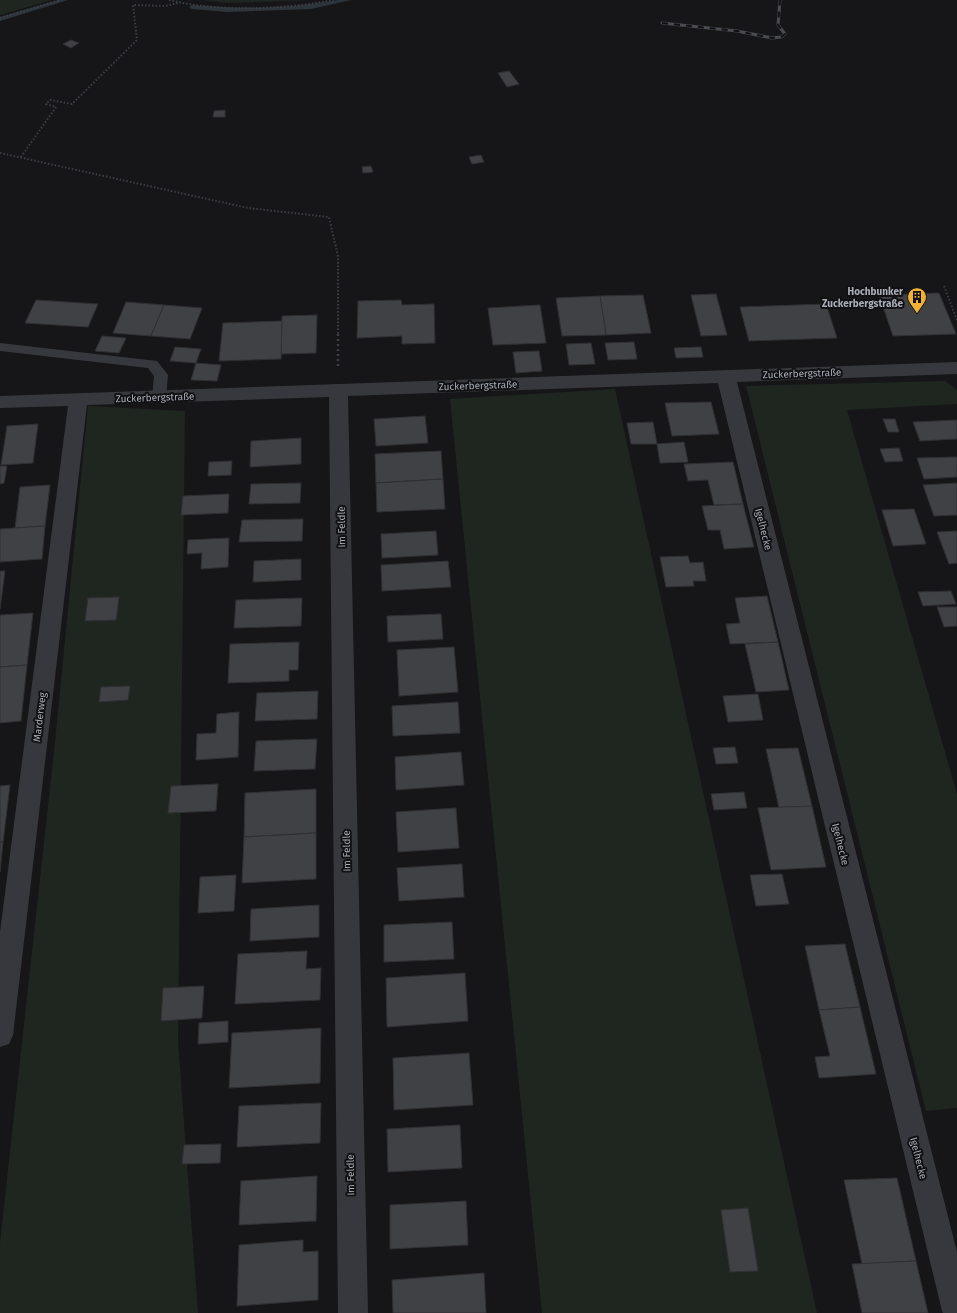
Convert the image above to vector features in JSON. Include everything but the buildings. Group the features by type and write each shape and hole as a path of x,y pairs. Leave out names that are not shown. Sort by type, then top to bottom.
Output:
{"street":[{"name":"Zuckerbergstraße","path":"0,402 957,368"},
{"name":"Igelhecke","path":"726,376 957,1311"},
{"name":"Im Feldle","path":"338,390 352,1313"},
{"name":"Marderweg","path":"0,1035 78,399"}],"lane":[{"path":"0,347 152,364 161,375 159,397"}],"path":[{"path":"0,18 60,0"},
{"path":"169,0 178,3 228,8 311,5 335,0"},
{"path":"21,157 56,107 46,104 50,100 72,104 137,40 133,5 164,6 178,3"},
{"path":"0,153 248,208 329,217 338,256 338,390"},
{"path":"944,286 957,320"}],"shaded area":[{"path":"0,0 52,0 0,15"},
{"path":"202,0 311,0 228,3"},
{"path":"945,381 957,390 957,404 847,410 957,794 957,1108 926,1111 746,386"},
{"path":"615,389 817,1313 542,1313 450,399"},
{"path":"88,406 185,411 178,1041 198,1313 0,1313 0,1243 55,742"}],"waterway":[{"path":"0,19 65,0"},
{"path":"192,7 227,10 311,7 348,0"}],"railway":[{"path":"662,23 737,31 772,38 781,37 785,34 778,25 780,0"}],"place":[{"name":"Hochbunker Zuckerbergstraße","path":"917,314"}]}
